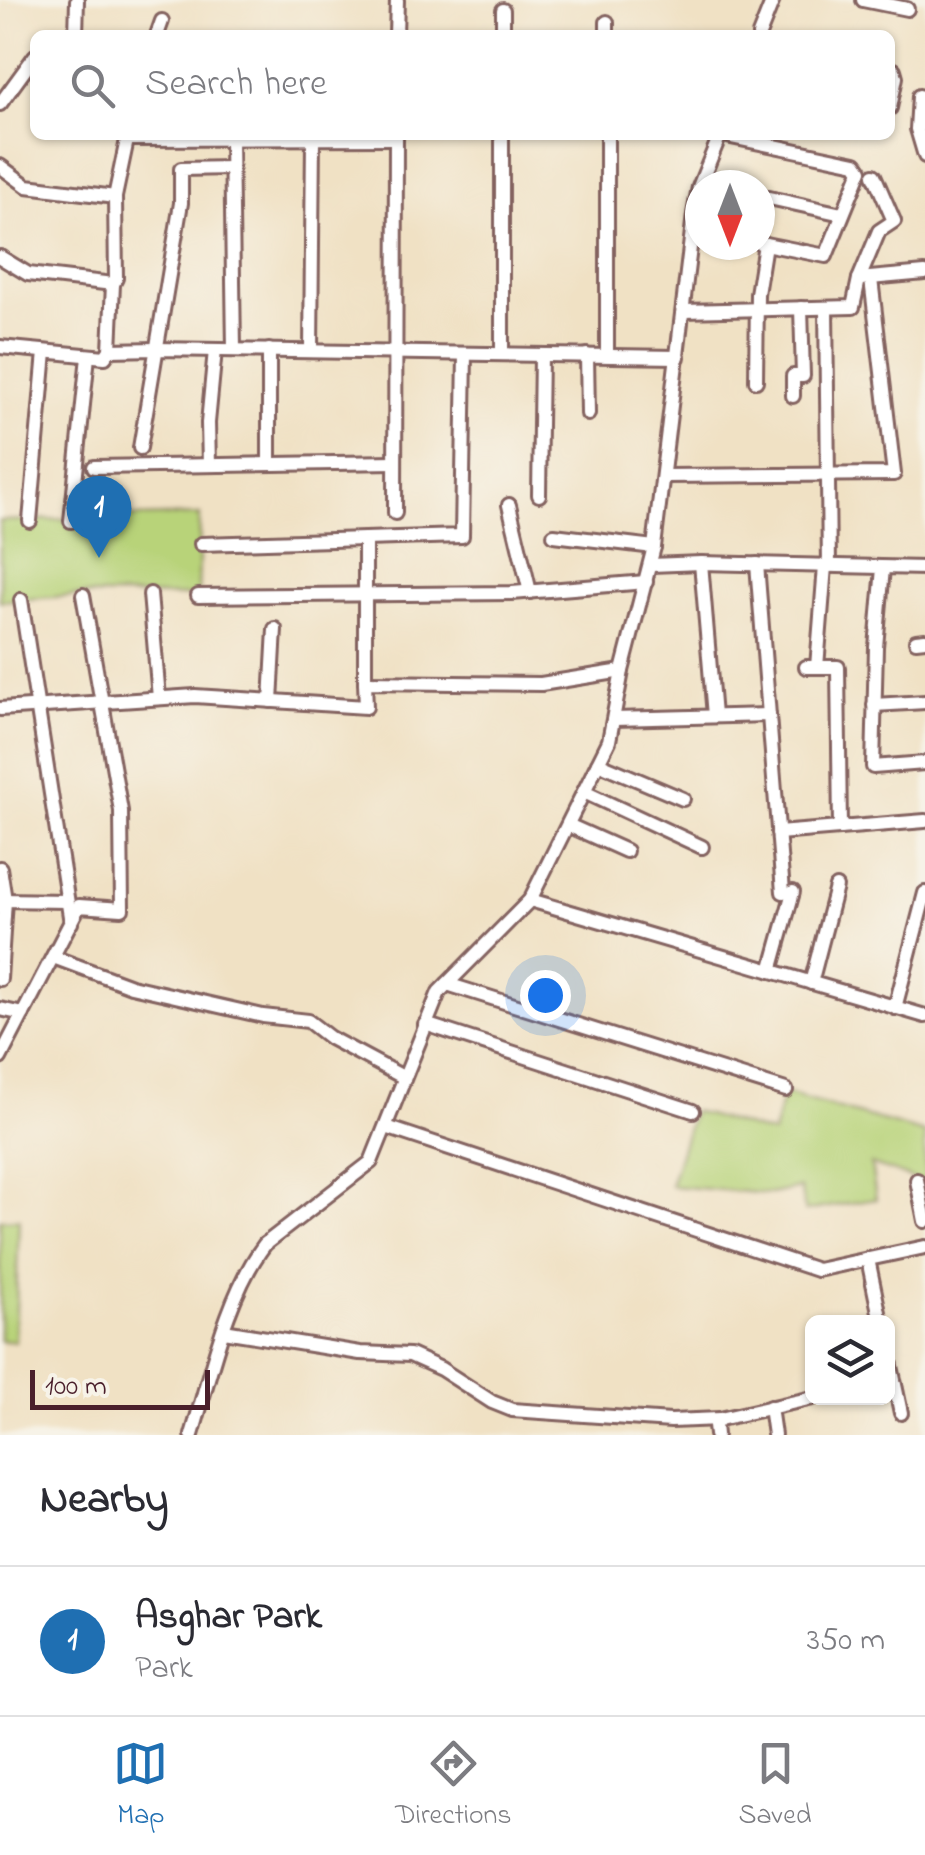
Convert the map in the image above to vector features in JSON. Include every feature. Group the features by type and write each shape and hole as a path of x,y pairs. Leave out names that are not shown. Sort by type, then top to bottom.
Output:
{"street":[{"path":"76,30 78,0"},
{"path":"396,30 397,0"},
{"path":"762,30 773,0"},
{"path":"863,0 907,9"},
{"path":"503,10 503,30"},
{"path":"0,104 30,63"},
{"path":"919,96 916,128 925,156"},
{"path":"0,348 105,358 110,350 116,278 115,197 126,140"},
{"path":"230,140 234,350"},
{"path":"311,351 313,140"},
{"path":"394,513 396,140"},
{"path":"502,140 502,354"},
{"path":"607,140 607,355"},
{"path":"708,170 724,140"},
{"path":"745,140 856,163 861,170 826,256 775,246"},
{"path":"0,166 27,186 115,197"},
{"path":"140,448 181,203 181,169 231,168"},
{"path":"684,311 853,308 879,232 894,221 874,175"},
{"path":"775,199 842,214"},
{"path":"0,257 28,274 113,284"},
{"path":"192,1435 224,1331 255,1258 266,1244 371,1162 439,992 530,900 609,741 622,671 654,547 692,260"},
{"path":"756,381 762,260"},
{"path":"865,279 925,273"},
{"path":"665,476 894,474 865,279"},
{"path":"793,396 793,376 803,376 802,308"},
{"path":"826,308 827,566 812,667 838,667 840,828"},
{"path":"110,350 678,357"},
{"path":"209,465 208,424 215,350"},
{"path":"269,350 270,464"},
{"path":"30,521 46,352"},
{"path":"201,544 462,536 465,354"},
{"path":"540,495 541,355"},
{"path":"587,355 588,414"},
{"path":"71,521 88,356"},
{"path":"94,467 395,462"},
{"path":"510,505 530,592"},
{"path":"554,535 654,547"},
{"path":"0,709 195,696 366,707 365,539"},
{"path":"650,566 701,563 925,568"},
{"path":"701,563 714,716"},
{"path":"757,564 778,833 788,892 771,971"},
{"path":"883,568 876,647 873,767 925,763"},
{"path":"198,596 530,592 646,582"},
{"path":"150,594 159,698"},
{"path":"0,1058 79,906 122,909 121,812 83,595"},
{"path":"21,600 71,922"},
{"path":"271,700 275,628"},
{"path":"365,682 541,684 622,671"},
{"path":"874,705 925,702"},
{"path":"614,719 769,716"},
{"path":"598,763 683,799"},
{"path":"584,792 702,847"},
{"path":"778,833 925,821"},
{"path":"568,824 626,851"},
{"path":"0,868 0,980"},
{"path":"811,983 836,887"},
{"path":"895,1008 925,893"},
{"path":"2,900 68,901"},
{"path":"530,900 925,1016"},
{"path":"53,957 130,986 263,1016 308,1021 330,1038 403,1076"},
{"path":"447,984 786,1090"},
{"path":"0,1009 23,1014"},
{"path":"426,1024 692,1111"},
{"path":"386,1127 817,1270 925,1247"},
{"path":"917,1180 925,1221"},
{"path":"868,1259 880,1315"},
{"path":"224,1331 360,1353 410,1355 512,1410 671,1420 720,1419 805,1400"},
{"path":"895,1397 900,1413"},
{"path":"770,1407 774,1435"},
{"path":"716,1435 715,1425 720,1419"}],"green space":[{"path":"200,515 198,596 83,595 0,601 0,521"},
{"path":"783,1093 925,1133 925,1183 871,1164 876,1199 805,1211 800,1188 771,1194 670,1186 693,1111 773,1134"},
{"path":"19,1219 15,1341 0,1341 0,1220"}],"place":[{"name":"Asghar Park","path":"99,558"}]}
